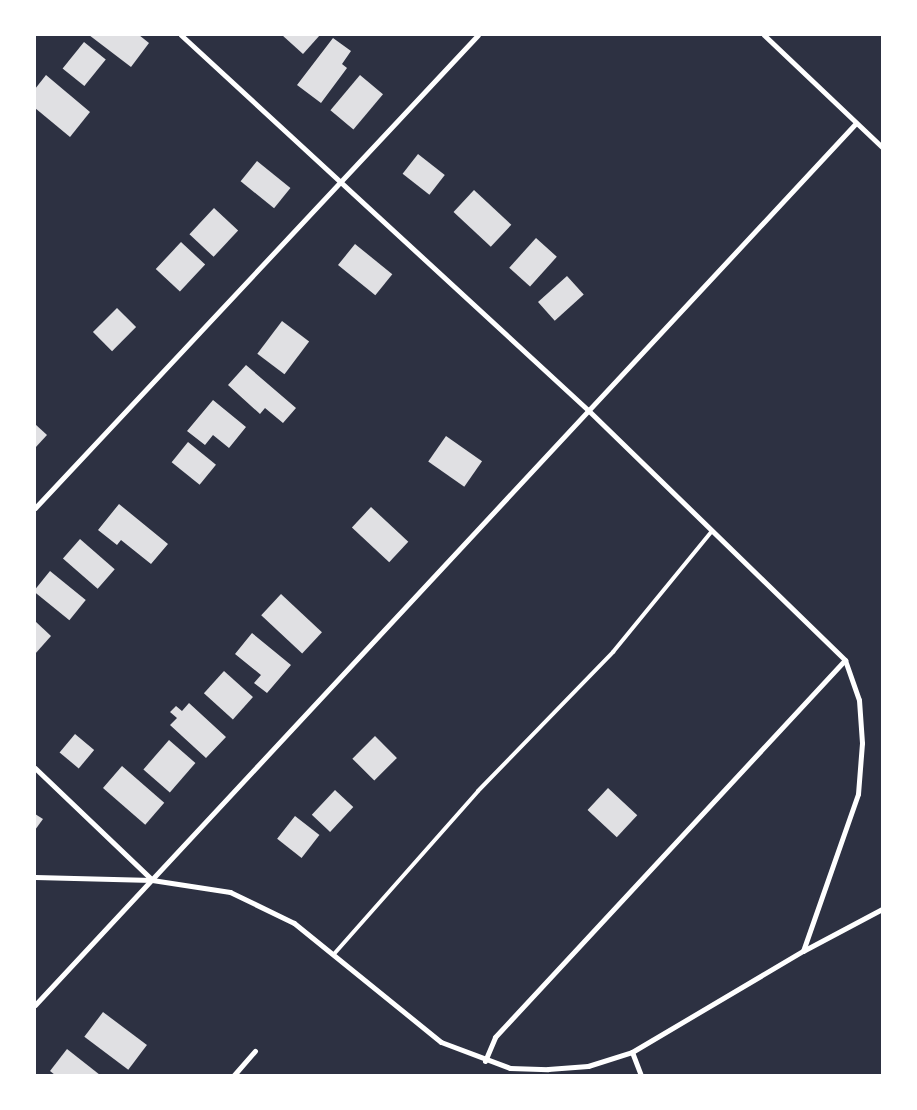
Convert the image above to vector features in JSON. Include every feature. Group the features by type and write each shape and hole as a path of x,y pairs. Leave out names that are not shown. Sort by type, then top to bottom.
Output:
{"street":[{"path":"181,35 588,410 845,660 859,700 862,743 858,794 803,951"},
{"path":"35,508 478,35"},
{"path":"764,35 882,147"},
{"path":"35,1005 856,123"},
{"path":"485,1061 495,1037 845,660"},
{"path":"35,768 152,880"},
{"path":"35,877 152,880 230,892 294,923 441,1042 485,1061 510,1068 548,1069 588,1066 632,1052 803,951 882,909"},
{"path":"234,1075 255,1051"},
{"path":"632,1052 641,1075"}],"lane":[{"path":"334,954 478,791 614,652 712,531"}],"building":[{"path":"89,35 139,35 149,43 131,67"},
{"path":"282,35 320,35 303,54"},
{"path":"333,38 351,51 342,64 347,68 321,103 297,85"},
{"path":"84,42 106,60 84,86 63,68"},
{"path":"46,75 90,112 70,137 35,108 35,89"},
{"path":"360,75 383,94 353,130 330,110"},
{"path":"418,154 445,175 429,195 403,174"},
{"path":"257,161 290,188 274,208 241,181"},
{"path":"474,190 511,225 491,247 454,212"},
{"path":"214,208 238,231 214,257 189,234"},
{"path":"536,238 557,257 530,286 509,268"},
{"path":"181,242 205,265 180,292 156,269"},
{"path":"355,244 392,274 375,295 338,265"},
{"path":"567,276 584,295 555,321 538,302"},
{"path":"117,308 136,327 112,351 93,332"},
{"path":"282,321 309,341 284,374 257,354"},
{"path":"246,365 296,408 283,423 265,408 260,414 228,385"},
{"path":"213,400 246,427 229,448 213,435 205,445 187,431"},
{"path":"35,424 47,435 35,448"},
{"path":"446,436 482,461 464,487 428,461"},
{"path":"188,442 216,465 200,485 172,462"},
{"path":"119,504 168,544 151,564 121,540 117,545 98,530"},
{"path":"371,507 408,542 389,562 352,527"},
{"path":"80,539 115,569 98,589 63,559"},
{"path":"50,571 86,600 69,620 35,592 35,590"},
{"path":"281,594 322,632 302,653 261,615"},
{"path":"35,621 51,636 35,654"},
{"path":"252,633 291,665 267,693 254,683 261,675 235,654"},
{"path":"224,671 253,697 233,719 204,693"},
{"path":"189,703 226,737 206,758 170,725 177,718 170,712 176,706 182,711"},
{"path":"75,734 94,750 79,768 60,752"},
{"path":"375,736 397,758 374,781 352,759"},
{"path":"169,740 195,763 170,792 143,769"},
{"path":"122,766 164,803 145,825 103,788"},
{"path":"608,788 637,815 617,837 588,810"},
{"path":"335,790 353,807 330,832 312,815"},
{"path":"35,814 43,819 35,830"},
{"path":"295,816 319,835 302,858 277,839"},
{"path":"103,1012 147,1045 128,1070 84,1037"},
{"path":"67,1049 100,1075 55,1075 50,1071"}]}
